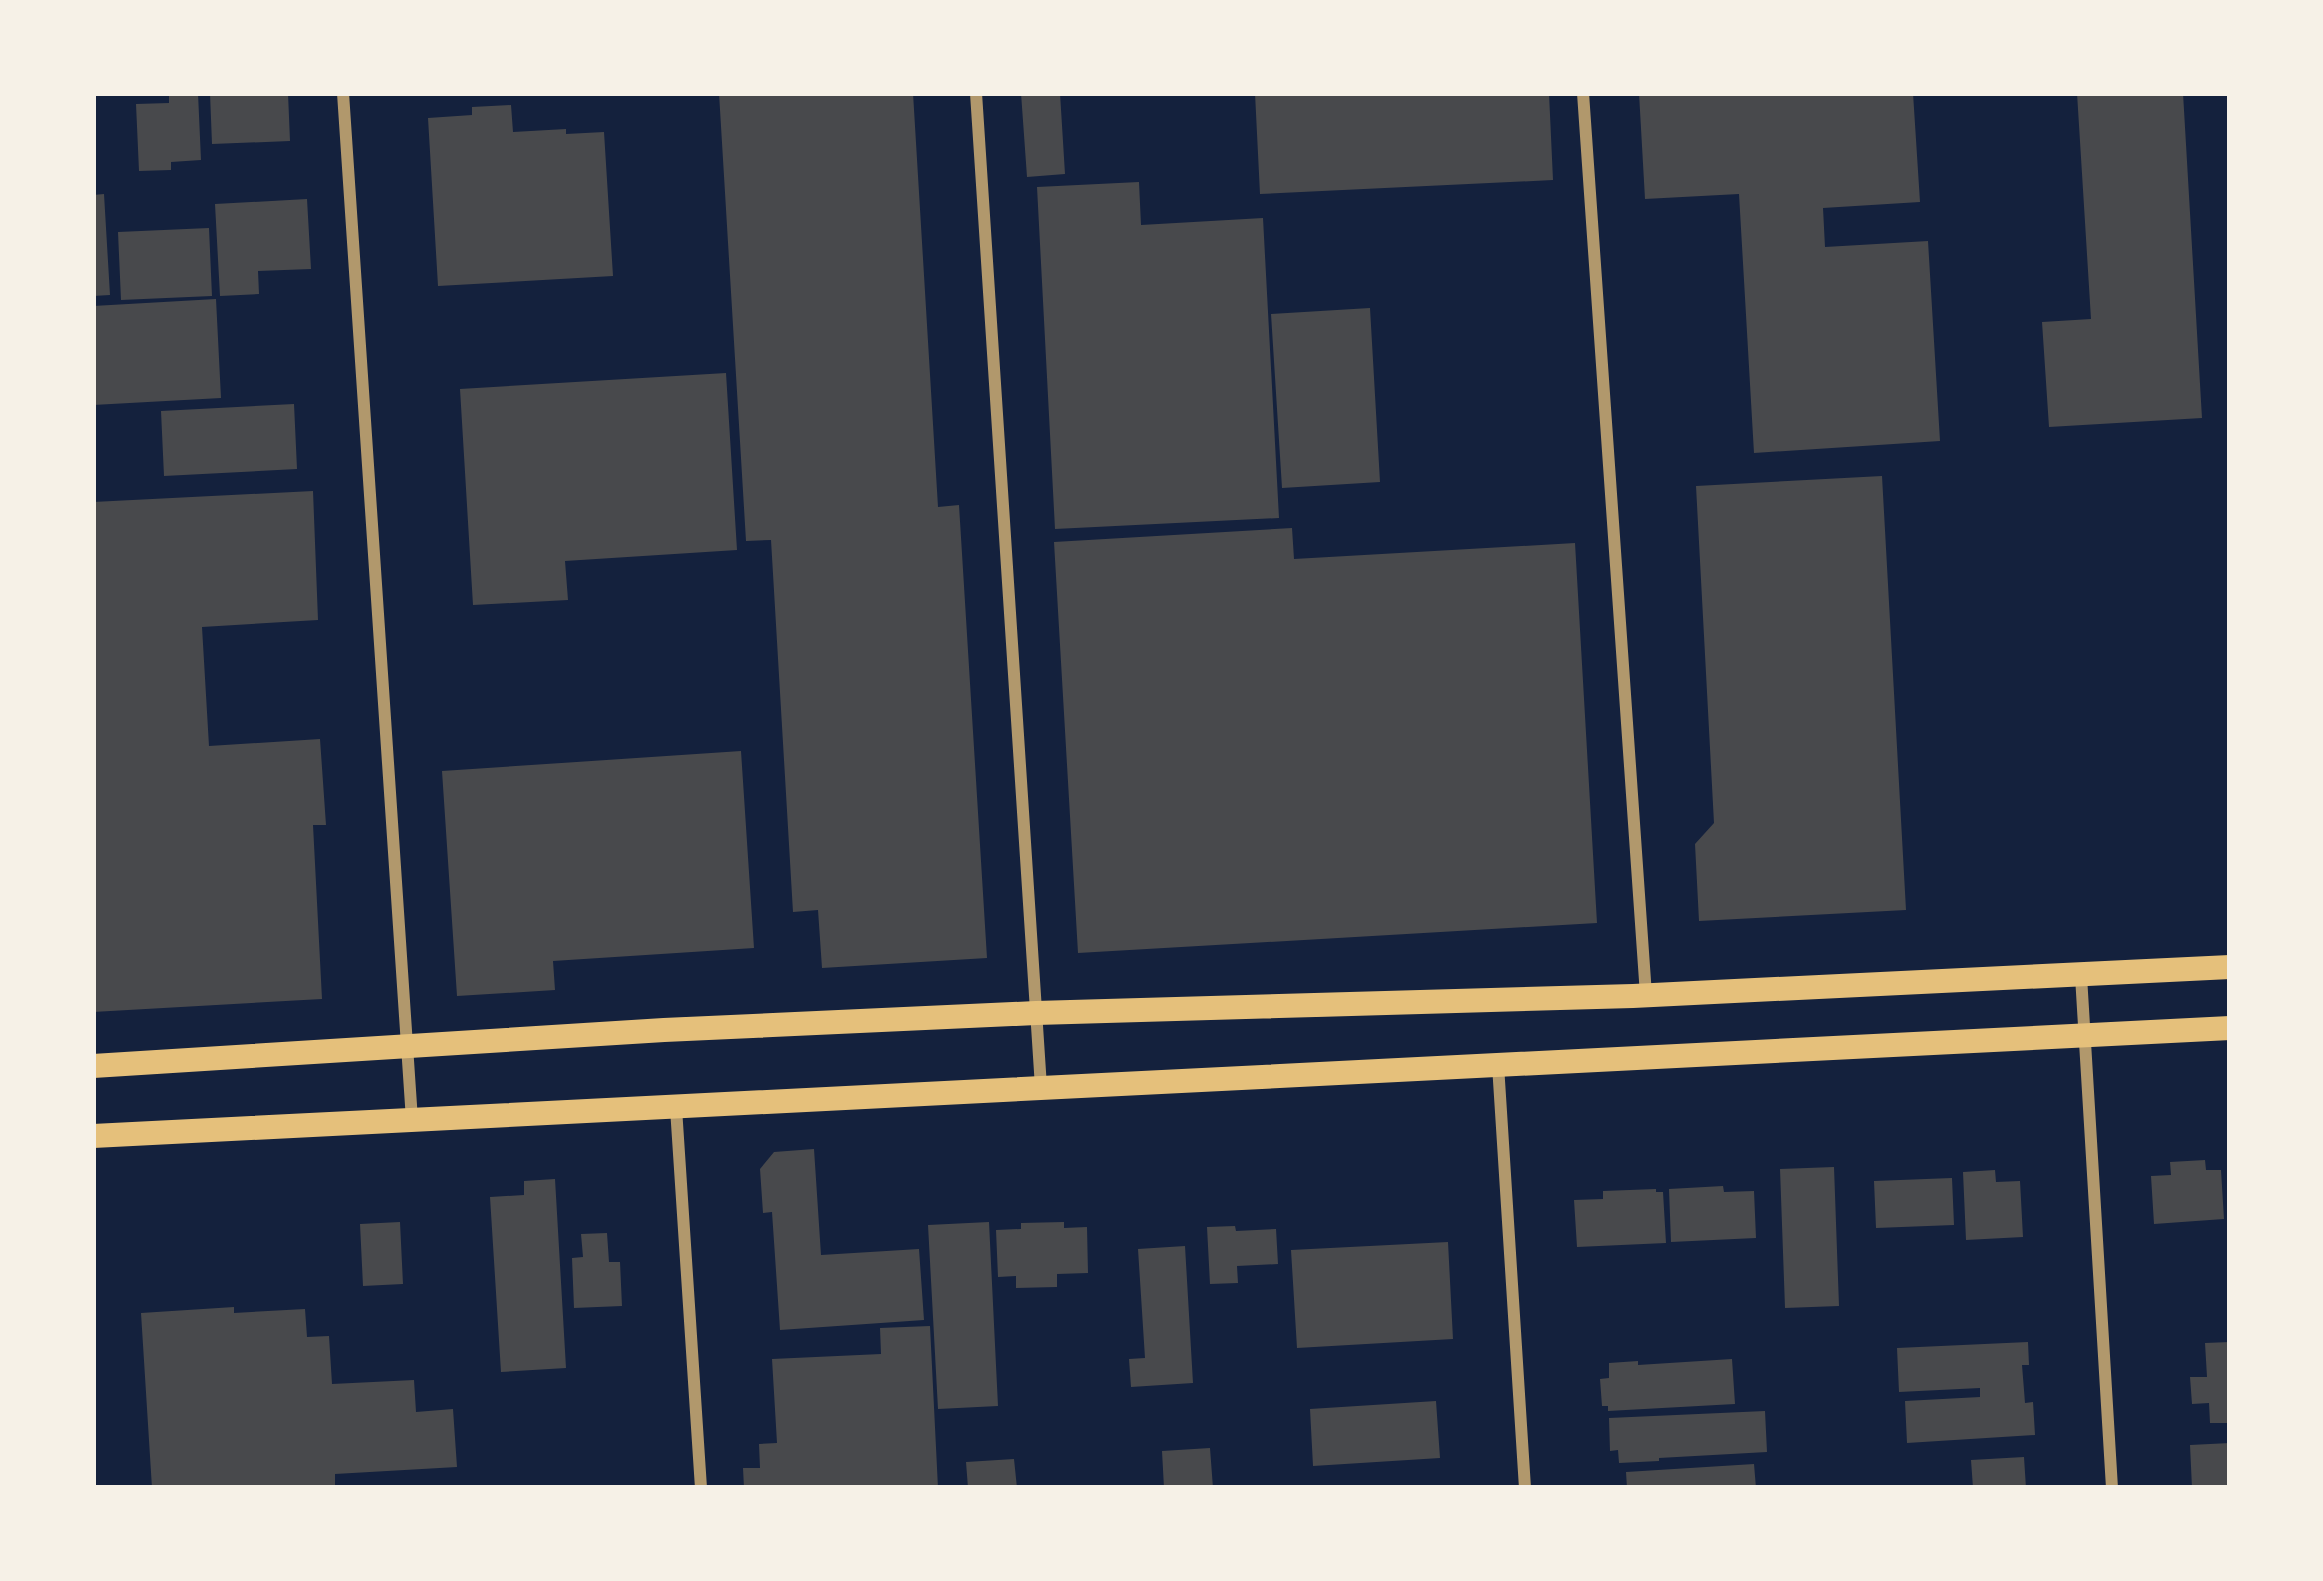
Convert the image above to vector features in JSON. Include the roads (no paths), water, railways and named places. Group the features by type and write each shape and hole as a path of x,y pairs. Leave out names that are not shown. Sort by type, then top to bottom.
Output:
{"main road":[{"path":"93,1066 664,1030 1036,1013 1646,995 2230,967"},
{"path":"93,1136 2230,1028"}],"street":[{"path":"344,93 412,1120"},
{"path":"976,93 1041,1088"},
{"path":"1583,93 1646,995"},
{"path":"2081,976 2112,1488"},
{"path":"1498,1065 1525,1488"},
{"path":"676,1106 701,1488"}]}
